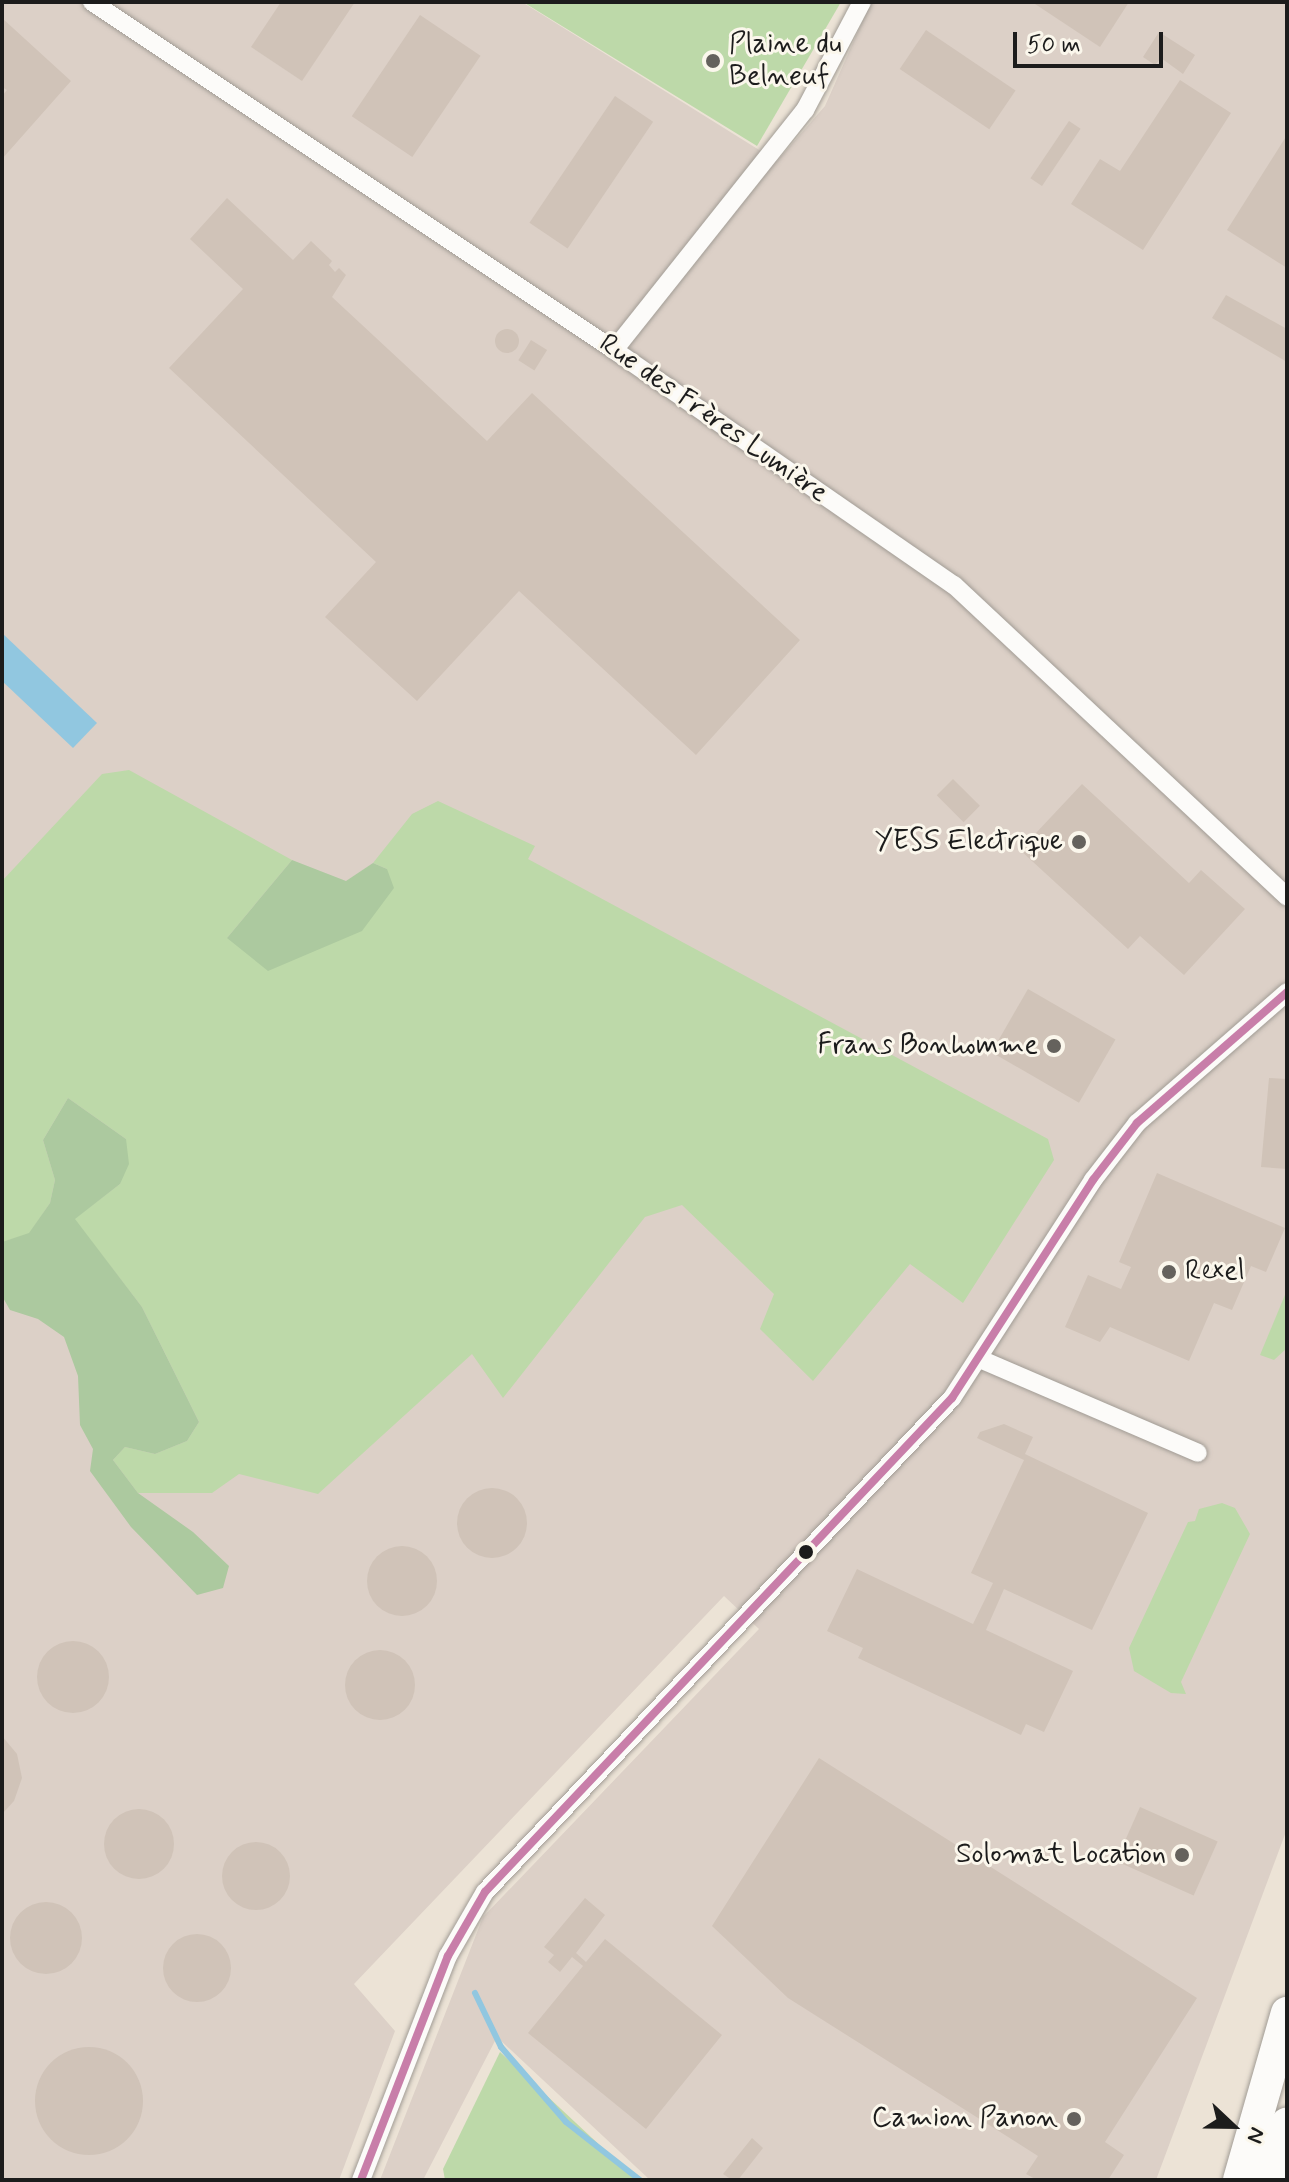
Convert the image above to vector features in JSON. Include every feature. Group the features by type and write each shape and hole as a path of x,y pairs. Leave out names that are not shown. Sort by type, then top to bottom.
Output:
{"highway":[{"path":"1239,2180 1287,2013"},
{"path":"1221,2180 1234,2139 1275,2051"},
{"path":"1270,2180 1287,2123"},
{"path":"1285,2180 1287,2170"}],"street":[{"name":"Rue des Frères Lumière","path":"92,2 614,350 954,585 1287,897"},
{"path":"614,350 723,220 805,110 862,2"},
{"path":"361,2180 448,1956 485,1892 952,1398 1086,1191 1137,1123 1287,992"},
{"path":"980,1359 1198,1453"}],"shaded area":[{"path":"2,2 522,2 777,161 825,106 871,2 1287,2 1287,1829 1156,2180 650,2180 497,2037 423,2180 380,2180 483,1917 759,1629 724,1596 354,1984 395,2031 339,2180 2,2180"}],"green space":[{"name":"Plaine du Belneuf","path":"523,2 841,2 757,146"},
{"path":"129,770 292,860 227,938 387,869 373,863 412,814 438,801 535,846 528,859 1048,1139 1054,1160 963,1303 910,1264 813,1381 760,1329 774,1294 682,1205 645,1217 503,1398 472,1354 318,1494 239,1474 212,1493 138,1493 113,1460 125,1447 155,1454 187,1441 199,1422 142,1307 74,1219 120,1184 126,1139 68,1098 43,1140 55,1180 50,1203 29,1234 2,1242 2,881 102,774"},
{"path":"292,860 346,881 373,863 387,869 394,888 362,931 268,971 227,938"},
{"path":"68,1098 126,1139 129,1164 120,1184 75,1219 142,1307 199,1422 187,1441 155,1454 125,1447 113,1460 138,1493 193,1532 229,1566 223,1588 197,1595 131,1527 90,1471 93,1449 80,1425 78,1376 64,1337 38,1319 10,1310 2,1296 2,1242 29,1233 50,1203 55,1180 43,1140"},
{"path":"1287,1290 1287,1348 1274,1360 1260,1355"},
{"path":"1222,1503 1235,1508 1250,1534 1181,1682 1186,1694 1171,1693 1134,1671 1129,1648 1188,1522 1195,1521 1199,1509"},
{"path":"500,2052 637,2180 445,2180 443,2169"}],"water":[{"path":"2,633 97,723 73,748 2,681"}],"building":[{"path":"281,2 355,2 302,81 251,47"},
{"path":"1032,2 1129,2 1100,47"},
{"path":"420,15 481,56 412,157 352,116"},
{"path":"2,18 71,81 2,159 2,96 7,90 2,87"},
{"path":"926,30 1016,90 989,129 900,69"},
{"path":"1159,32 1195,55 1183,74 1161,58 1155,65 1143,57"},
{"path":"1180,80 1231,113 1143,250 1071,204 1100,159 1120,171"},
{"path":"615,96 653,122 568,249 529,223"},
{"path":"1069,121 1081,129 1042,186 1030,178"},
{"path":"1287,135 1287,268 1227,230"},
{"path":"227,198 293,260 311,241 332,261 329,265 335,272 339,268 346,275 332,297 487,441 532,393 800,640 696,755 519,591 417,701 325,617 376,562 169,368 243,289 190,239"},
{"path":"1226,295 1287,329 1287,362 1212,318"},
{"path":"507,329 516,332 519,341 516,350 507,353 498,350 495,341 498,332"},
{"path":"531,340 547,350 534,370 518,360"},
{"path":"953,779 980,806 964,822 937,795"},
{"path":"1082,784 1189,883 1201,870 1245,909 1184,975 1140,936 1128,949 1020,850"},
{"name":"Frans Bonhomme","path":"1028,989 1115,1040 1079,1103 992,1052"},
{"path":"1269,1078 1287,1079 1287,1169 1261,1167"},
{"path":"1157,1173 1285,1228 1266,1272 1251,1266 1232,1310 1214,1303 1189,1361 1110,1327 1100,1342 1065,1327 1088,1275 1121,1289 1131,1267 1119,1262"},
{"path":"1004,1424 1033,1437 1025,1454 1148,1513 1092,1630 1004,1589 986,1630 1073,1671 1044,1732 1026,1724 1021,1735 858,1658 863,1648 827,1631 857,1569 973,1624 993,1583 971,1573 1024,1460 977,1438 980,1432"},
{"path":"485,1488 499,1488 521,1503 527,1523 525,1536 517,1548 499,1558 485,1558 463,1543 457,1530 457,1516 472,1494"},
{"path":"402,1546 427,1556 437,1581 427,1606 402,1616 377,1606 367,1581 377,1556"},
{"path":"73,1641 93,1647 103,1657 109,1677 103,1697 93,1707 73,1713 53,1707 43,1697 37,1677 43,1657 53,1647"},
{"path":"380,1650 399,1656 409,1666 415,1685 409,1704 399,1714 380,1720 361,1714 351,1704 345,1685 351,1666 361,1656"},
{"path":"2,1736 17,1754 22,1778 14,1801 2,1814"},
{"path":"819,1758 1197,1998 1105,2142 1124,2155 1108,2180 1037,2180 1026,2174 1038,2156 788,1998 712,1926"},
{"path":"1140,1807 1218,1842 1194,1895 1116,1861"},
{"path":"139,1809 158,1815 168,1825 174,1844 168,1863 158,1873 139,1879 120,1873 110,1863 104,1844 110,1825 120,1815"},
{"path":"256,1842 280,1852 290,1876 280,1900 256,1910 232,1900 222,1876 232,1852"},
{"path":"585,1898 605,1915 576,1953 586,1962 605,1939 722,2035 646,2129 528,2033 583,1966 572,1957 560,1972 548,1962 554,1955 544,1947"},
{"path":"46,1902 66,1908 76,1918 82,1938 76,1958 66,1968 46,1974 26,1968 16,1958 10,1938 16,1918 26,1908"},
{"path":"190,1934 204,1934 216,1939 226,1949 231,1968 226,1987 216,1997 204,2002 190,2002 178,1997 168,1987 163,1975 163,1961 168,1949 178,1939"},
{"path":"89,2047 110,2051 127,2063 139,2080 143,2101 139,2122 127,2139 110,2151 89,2155 68,2151 51,2139 39,2122 35,2101 39,2080 51,2063 68,2051"},
{"path":"752,2138 763,2148 738,2180 732,2180 723,2174"}],"waterway":[{"path":"475,1993 501,2047 566,2122 640,2180"}],"transit line":[{"path":"361,2180 448,1956 485,1892 952,1398 1093,1180 1137,1123 1287,992"}],"place":[{"name":"Plaine du Belneuf","path":"713,61"},
{"name":"YESS Electrique","path":"1079,842"},
{"name":"Frans Bonhomme","path":"1054,1046"},
{"name":"Rexel","path":"1169,1272"},
{"name":"Solomat Location","path":"1182,1855"},
{"name":"Camion Panon","path":"1074,2119"}]}
